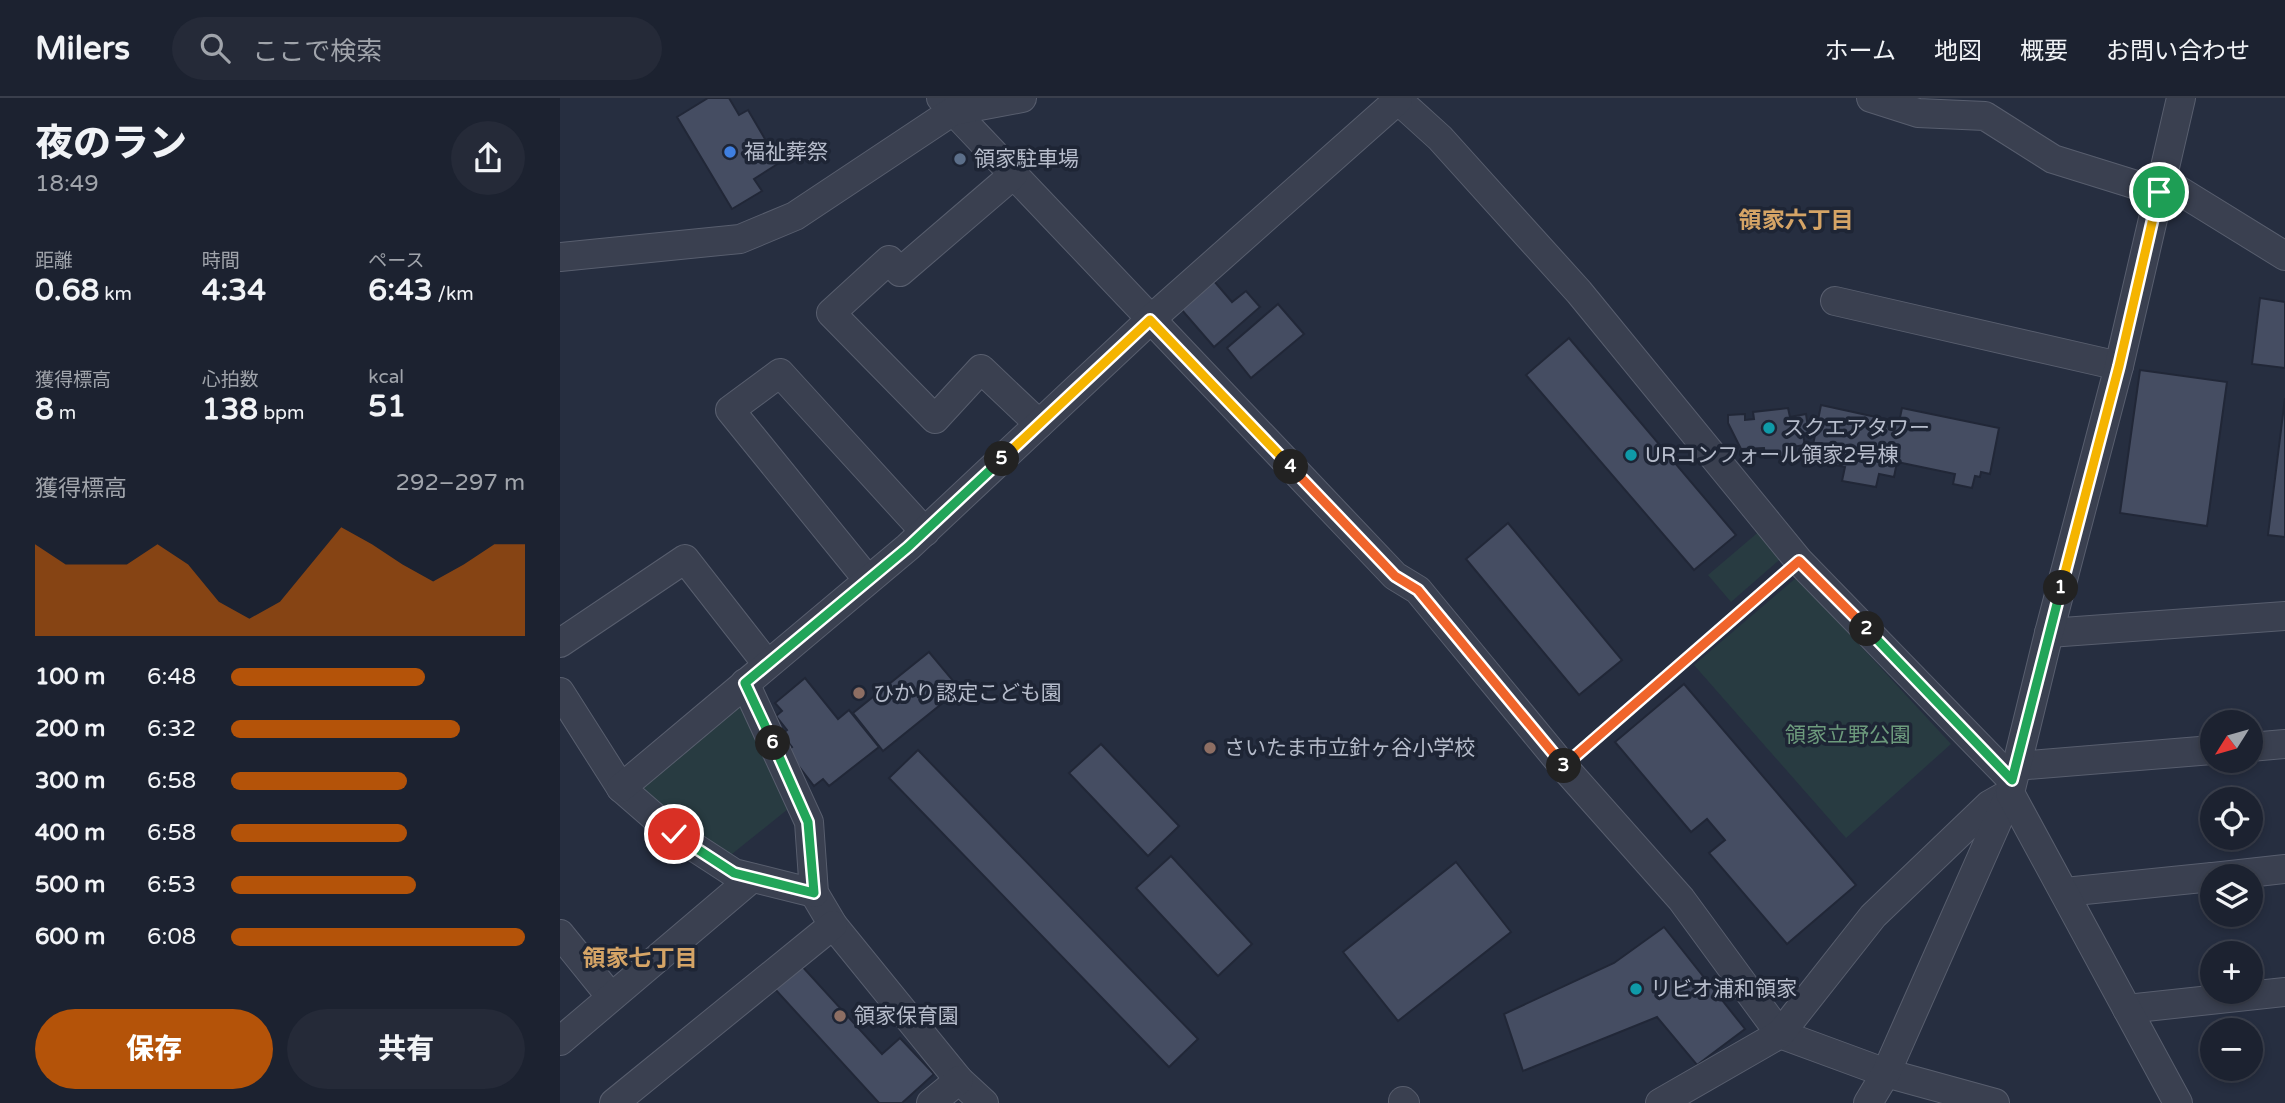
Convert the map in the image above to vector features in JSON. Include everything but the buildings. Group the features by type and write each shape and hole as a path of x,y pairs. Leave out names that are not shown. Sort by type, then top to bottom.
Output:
{"street":[{"path":"560,257 740,239 795,216 947,105 1022,98"},
{"path":"1871,98 1918,113 1985,116 2053,159 2161,186 2285,256"},
{"path":"1868,1103 1886,1073 2013,780 2119,366 2181,98"},
{"path":"621,788 925,532 1150,320 1398,99 1440,138 1579,292 1799,561 2013,780 2065,892 2178,1103"},
{"path":"947,105 1395,576 1418,590 1563,766 1681,899 1780,1034 1886,1073 1996,1103"},
{"path":"1013,175 900,272 889,260 831,313 935,419 981,369 1039,424"},
{"path":"1835,301 2119,366"},
{"path":"868,580 730,410 780,373 925,532"},
{"path":"560,643 685,559 767,664"},
{"path":"2049,633 2285,615"},
{"path":"745,683 808,822 814,893 833,925 959,1080 984,1103"},
{"path":"561,696 621,788 674,834 734,873 814,893"},
{"path":"2263,746 2285,744"},
{"path":"1660,1103 1780,1034 1874,916 2013,780 2200,752"},
{"path":"2263,871 2285,869"},
{"path":"560,1041 752,877"},
{"path":"2065,892 2200,878"},
{"path":"614,1103 833,925"},
{"path":"560,934 611,997"},
{"path":"2127,1009 2285,992"},
{"path":"931,1103 959,1080"}],"path":[{"path":"1563,766 1799,561"}],"green space":[{"path":"1762,529 1785,555 1731,602 1708,575"},
{"name":"領家立野公園","path":"1797,577 1951,744 1846,838 1694,665"},
{"path":"739,703 788,809 727,858 640,794 641,779"}],"place":[{"name":"福祉葬祭","path":"730,152"},
{"name":"領家駐車場","path":"960,159"},
{"name":"スクエアタワー","path":"1769,428"},
{"name":"URコンフォール領家2号棟","path":"1631,455"},
{"name":"ひかり認定こども園","path":"859,693"},
{"name":"さいたま市立針ヶ谷小学校","path":"1210,748"},
{"name":"リビオ浦和領家","path":"1636,989"},
{"name":"領家保育園","path":"840,1016"}],"district":[{"name":"領家六丁目","path":"1796,220"},
{"name":"領家七丁目","path":"640,958"}],"route":[{"path":"674,834 734,873 814,893 808,822 745,683 908,547 1150,320 1395,576 1418,590 1563,766 1799,561 2012,780 2119,366 2159,192"}]}
